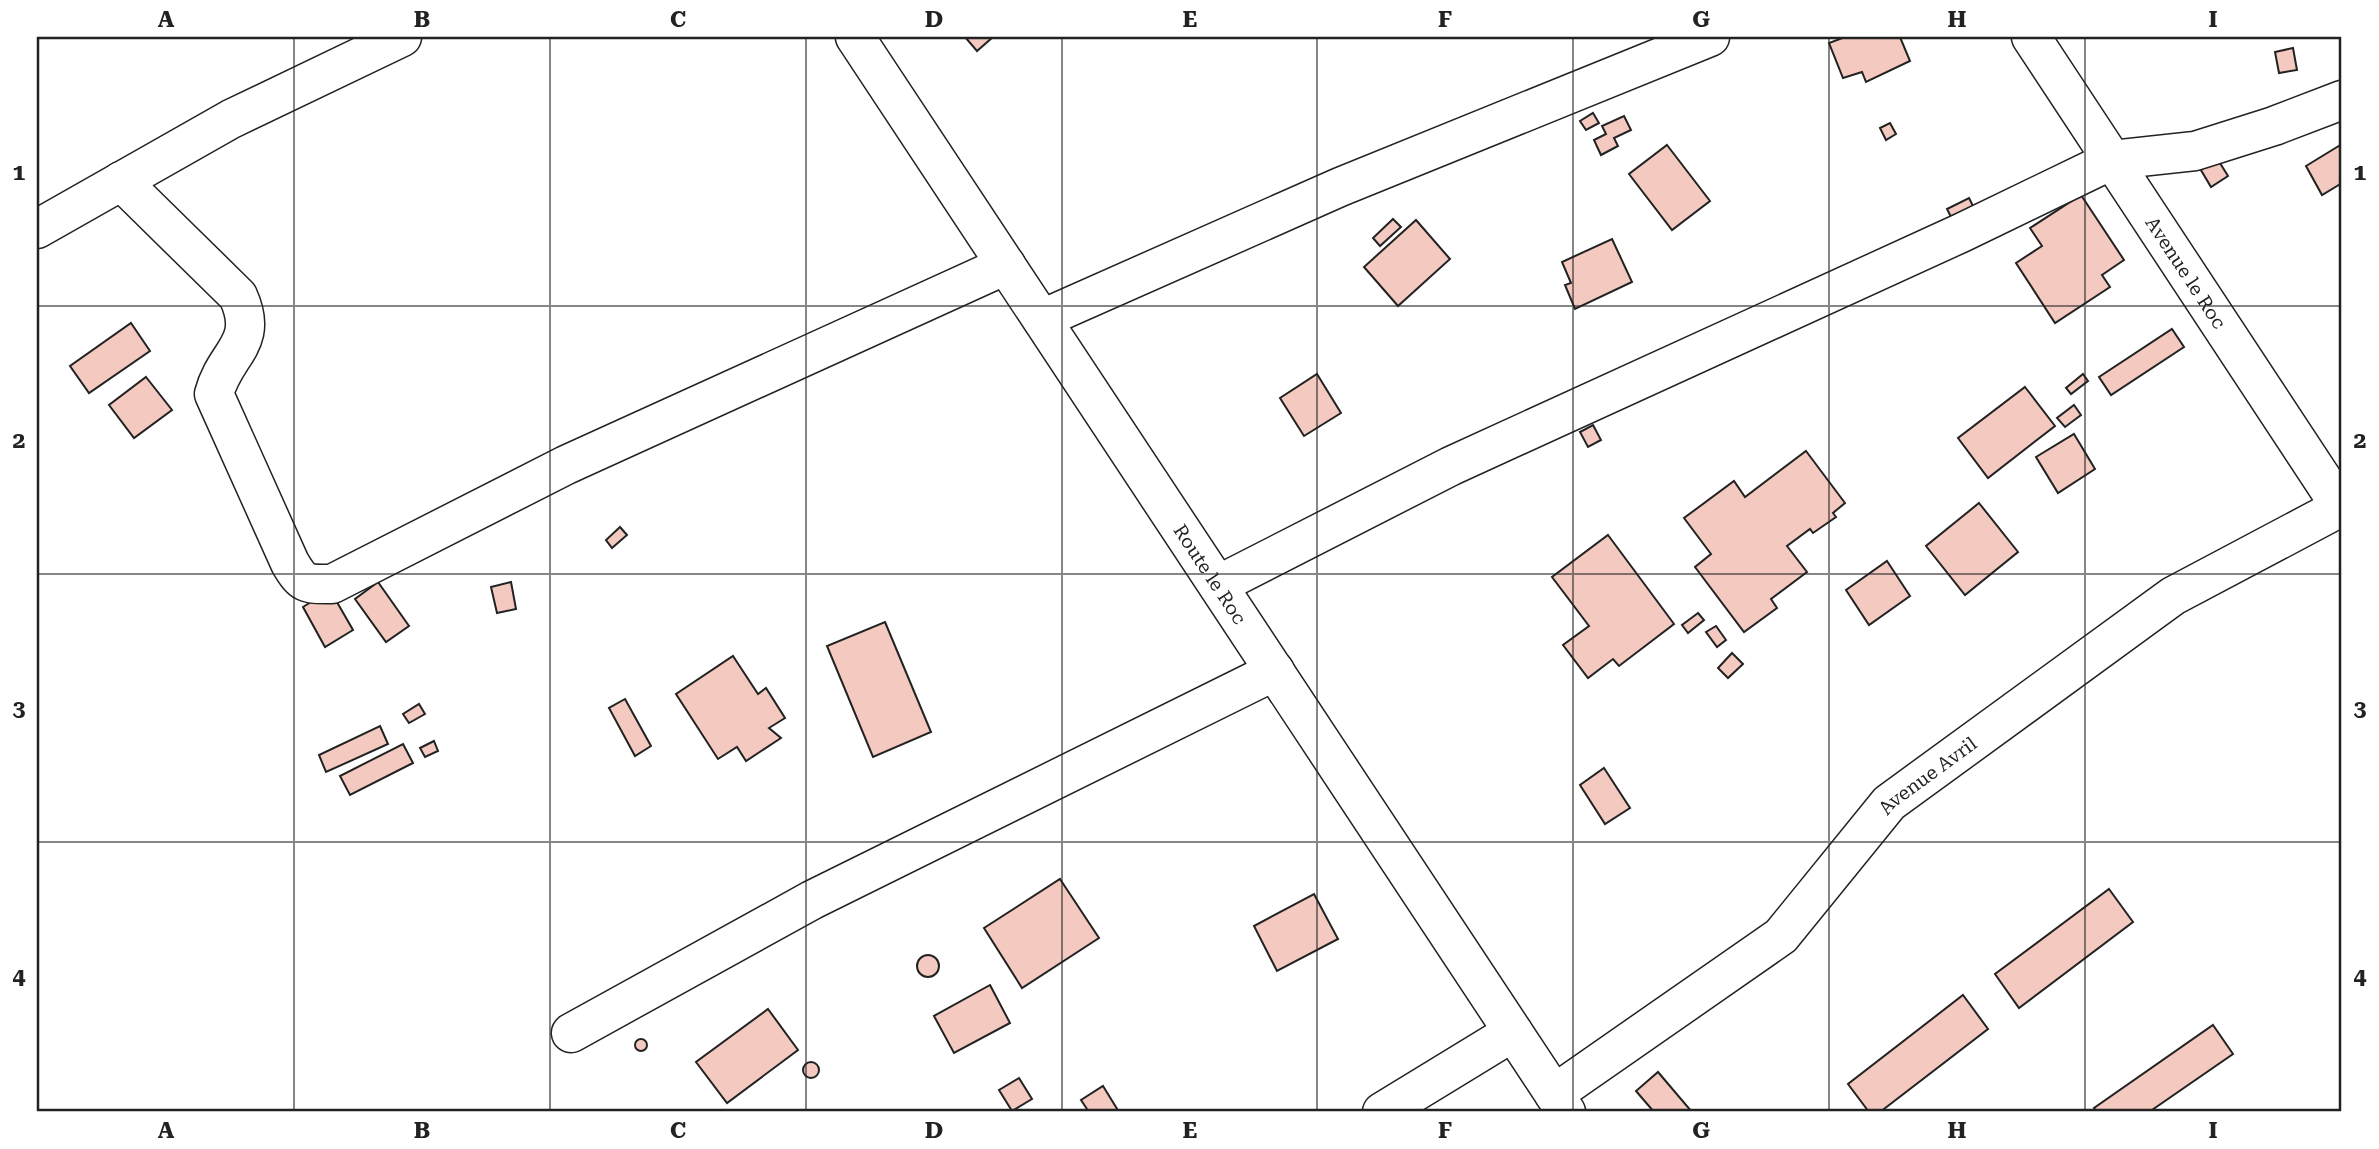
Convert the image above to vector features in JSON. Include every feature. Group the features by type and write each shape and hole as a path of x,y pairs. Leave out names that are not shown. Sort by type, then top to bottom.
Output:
{"street":[{"path":"44,214 121,181 231,120 402,37"},
{"name":"Route le Roc","path":"855,37 1560,1103"},
{"path":"1042,319 1340,187 1710,37"},
{"name":"Avenue le Roc","path":"2031,37 2342,508"},
{"path":"1218,585 1451,466 1961,233 2112,160 2194,151 2274,126 2342,100"},
{"path":"121,181 238,296 247,315 245,333 219,374 214,394 290,563 300,580 311,584 331,584 566,465 1006,265"},
{"name":"Avenue Avril","path":"1560,1103 1781,936 1889,803 2173,596 2342,508"},
{"path":"571,1033 812,900 1275,671"},
{"path":"1381,1112 1513,1032"}],"building":[{"path":"965,37 993,37 977,51"},
{"path":"1845,37 1900,37 1910,61 1866,82 1862,72 1843,78 1829,43"},
{"path":"2293,48 2297,70 2279,73 2275,52"},
{"path":"1593,113 1599,123 1586,130 1580,121"},
{"path":"1624,116 1631,130 1614,138 1618,146 1601,155 1594,140 1606,134 1602,126"},
{"path":"1890,123 1896,134 1886,140 1880,128"},
{"path":"2342,144 2342,183 2322,195 2306,166"},
{"path":"1667,145 1710,201 1672,230 1629,174"},
{"path":"2215,155 2228,176 2211,187 2198,165"},
{"path":"2081,195 2124,260 2102,275 2110,287 2055,323 2016,263 2042,246 2030,228"},
{"path":"1969,198 1974,208 1952,219 1947,209"},
{"path":"1393,219 1401,227 1380,246 1373,238"},
{"path":"1416,220 1450,259 1398,306 1364,267"},
{"path":"1612,239 1632,282 1575,309 1565,285 1571,283 1562,262"},
{"path":"131,323 150,351 89,393 70,366"},
{"path":"2172,329 2184,347 2111,395 2099,377"},
{"path":"1317,374 1341,413 1304,436 1280,398"},
{"path":"2083,374 2088,381 2071,394 2066,388"},
{"path":"146,377 172,410 134,438 109,405"},
{"path":"2025,387 2055,426 1988,478 1958,438"},
{"path":"2074,405 2081,415 2065,427 2057,418"},
{"path":"1593,425 1601,440 1588,447 1580,432"},
{"path":"2074,434 2095,469 2058,493 2036,457"},
{"path":"1806,451 1845,503 1833,513 1836,517 1813,533 1810,529 1787,546 1807,572 1771,599 1777,608 1744,632 1695,567 1711,554 1684,518 1734,481 1745,497"},
{"path":"1979,503 2018,552 1965,595 1926,546"},
{"path":"620,527 627,535 612,548 606,540"},
{"path":"1608,535 1674,624 1619,666 1613,659 1588,678 1563,645 1589,626 1552,577"},
{"path":"1887,561 1910,596 1869,625 1846,590"},
{"path":"378,582 409,626 386,642 355,599"},
{"path":"511,582 516,609 497,613 491,587"},
{"path":"330,590 353,630 325,647 303,607"},
{"path":"1698,613 1704,620 1688,633 1682,625"},
{"path":"885,622 931,732 873,757 827,646"},
{"path":"1716,626 1726,640 1717,647 1706,632"},
{"path":"1732,653 1743,664 1728,678 1718,668"},
{"path":"733,656 758,694 766,688 785,718 769,728 781,738 746,761 737,747 718,759 676,694"},
{"path":"625,699 651,746 635,756 609,708"},
{"path":"419,704 425,714 409,723 403,714"},
{"path":"380,726 388,744 326,772 319,755"},
{"path":"434,741 438,751 425,757 420,748"},
{"path":"403,744 413,763 350,795 340,776"},
{"path":"1604,768 1630,808 1605,824 1580,785"},
{"path":"1060,879 1099,938 1022,988 984,928"},
{"path":"2109,889 2133,922 2019,1008 1995,974"},
{"path":"1314,894 1338,939 1277,971 1254,926"},
{"path":"928,955 936,958 939,966 936,974 928,977 920,974 917,966 920,958"},
{"path":"990,985 1010,1023 954,1053 934,1016"},
{"path":"1963,995 1988,1029 1880,1112 1869,1112 1848,1084"},
{"path":"768,1009 798,1050 727,1103 696,1062"},
{"path":"2213,1025 2233,1054 2149,1112 2097,1112 2094,1108"},
{"path":"636,1040 646,1040 646,1050 636,1050"},
{"path":"811,1062 817,1064 817,1076 811,1078 805,1076 803,1070 805,1064"},
{"path":"1658,1072 1692,1112 1654,1112 1636,1091"},
{"path":"1019,1078 1032,1099 1012,1111 999,1090"},
{"path":"1103,1086 1119,1112 1089,1112 1081,1100"}]}
